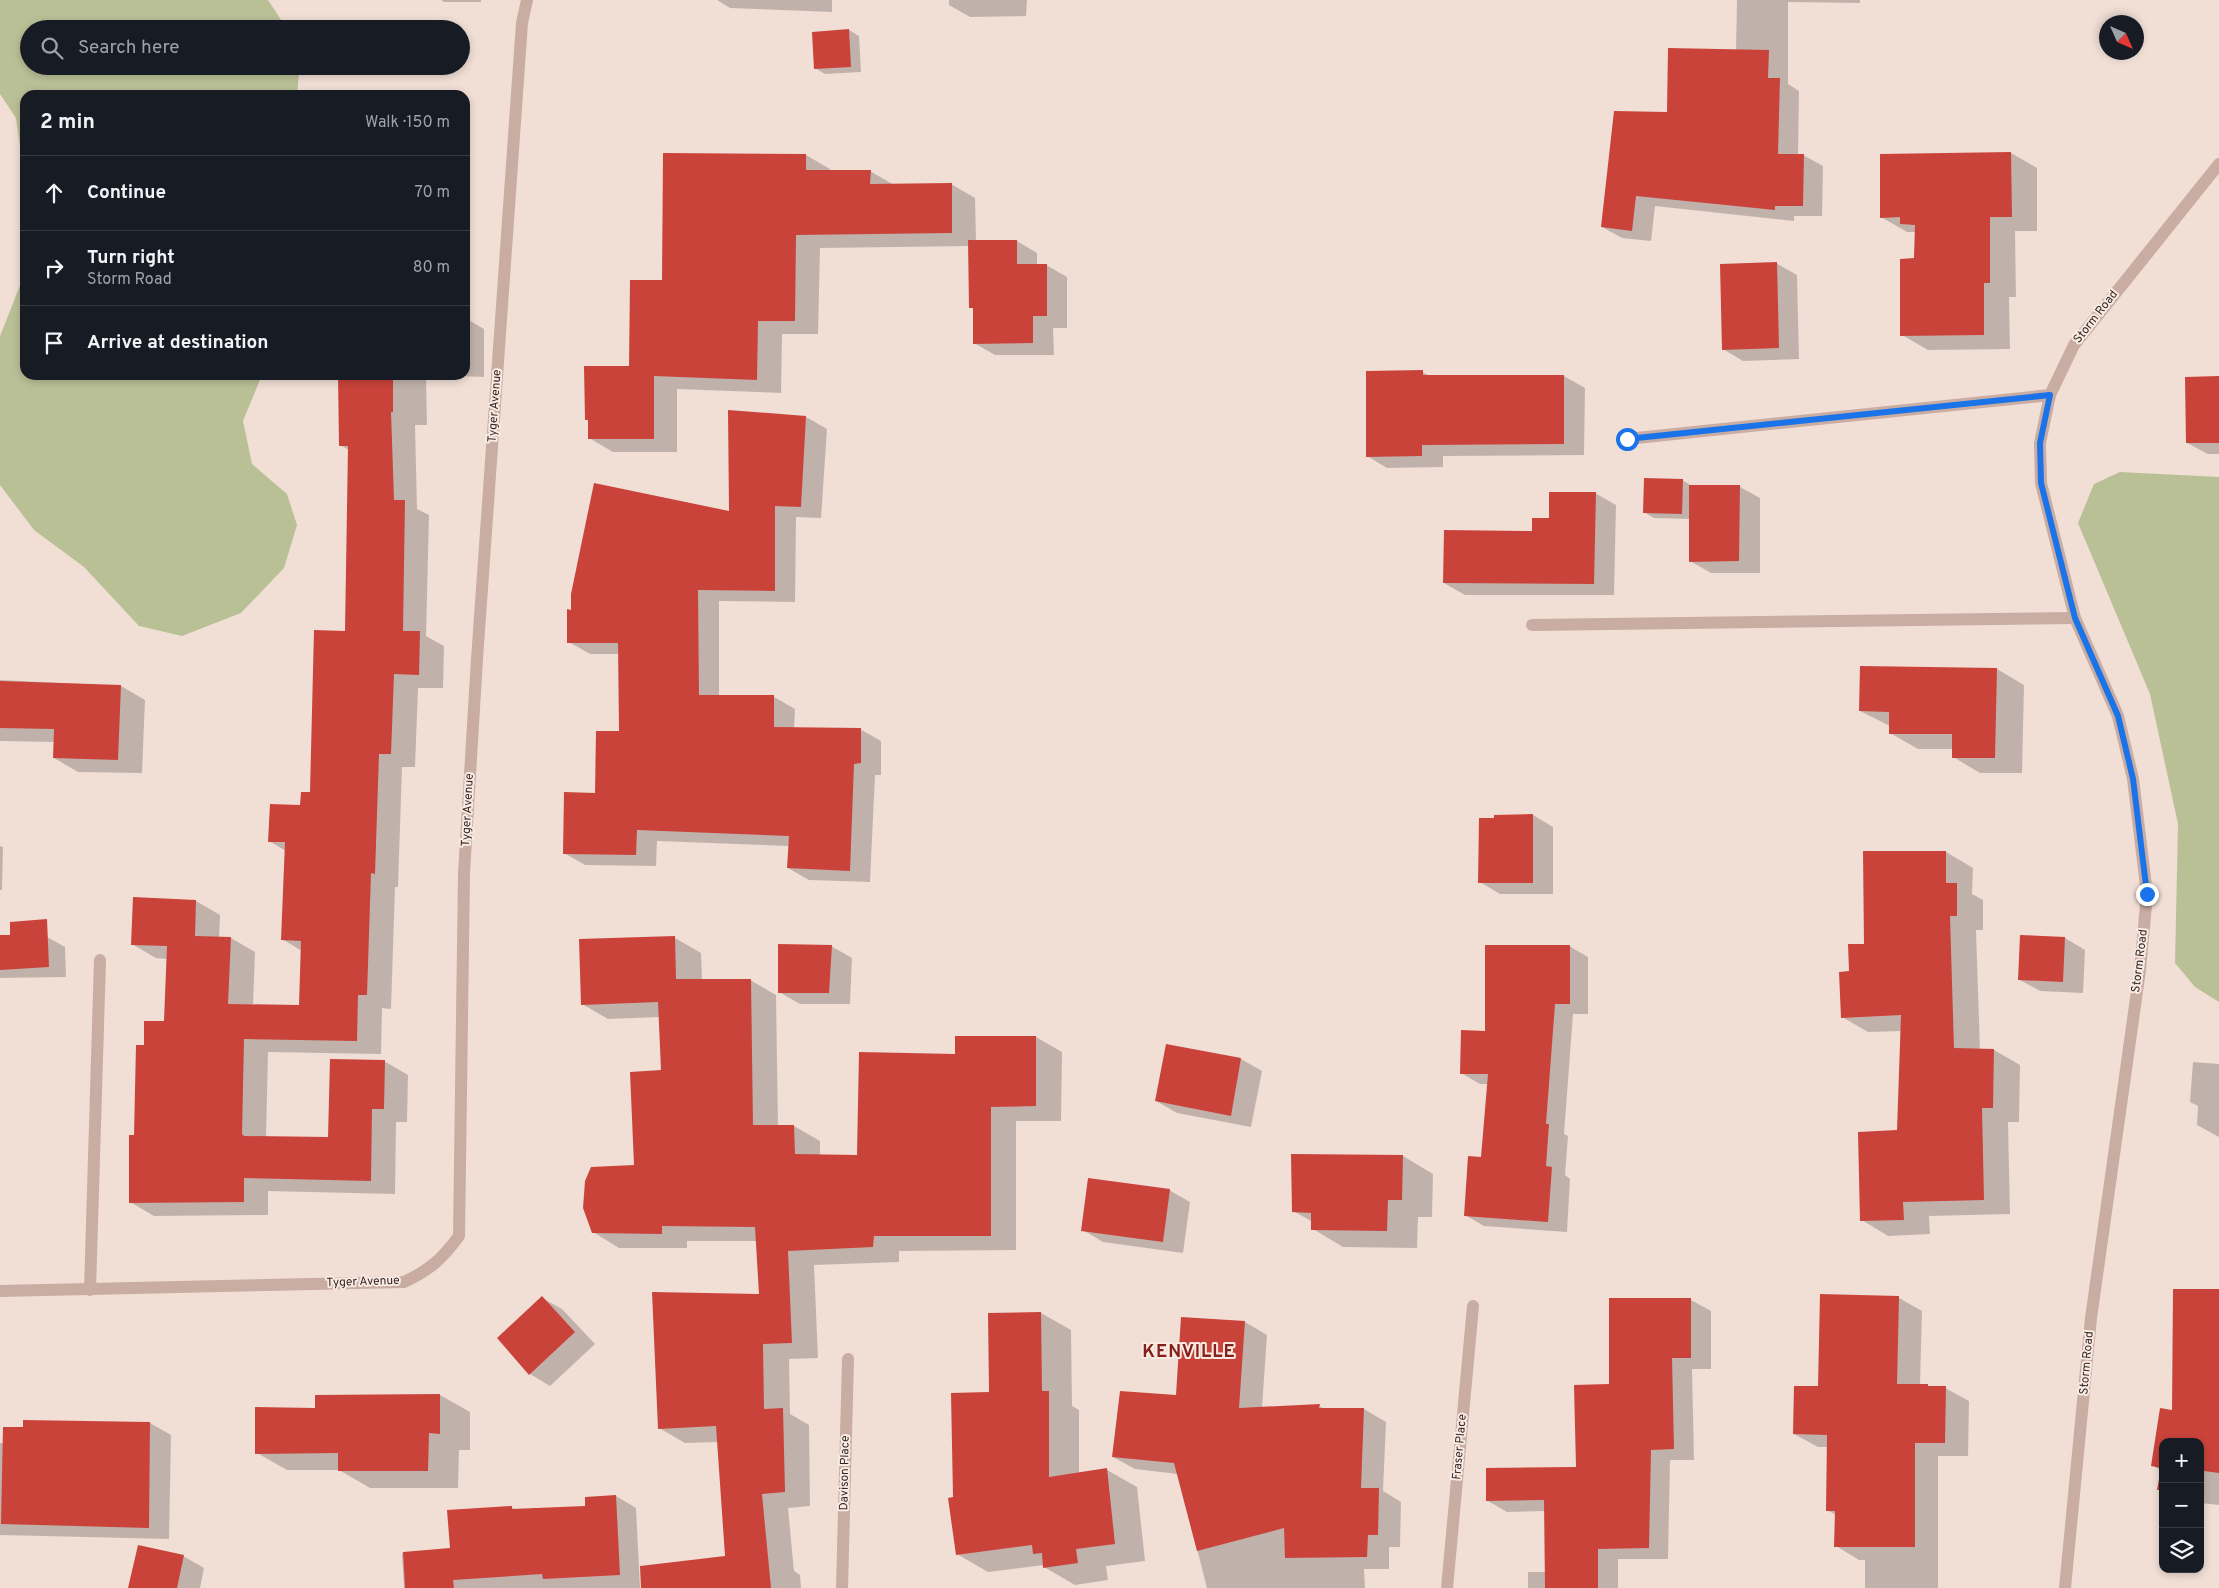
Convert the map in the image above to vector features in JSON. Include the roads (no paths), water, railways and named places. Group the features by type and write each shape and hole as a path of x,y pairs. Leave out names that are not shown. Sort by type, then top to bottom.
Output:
{"street":[{"name":"Tyger Avenue","path":"0,1291 404,1282 425,1272 439,1261 459,1236 464,864 477,650 522,23 527,0"},
{"name":"Storm Road","path":"2066,1588 2091,1318 2140,970 2147,894 2133,779 2118,716 2075,618 2041,483 2040,443 2050,395 2074,345 2219,164"},
{"path":"1627,439 2050,395"},
{"path":"1532,625 2075,618"},
{"path":"90,1290 100,960"},
{"name":"Fraser Place","path":"1447,1588 1473,1306"},
{"name":"Davison Place","path":"842,1588 848,1359"}],"district":[{"name":"KENVILLE","path":"1189,1352"}]}
